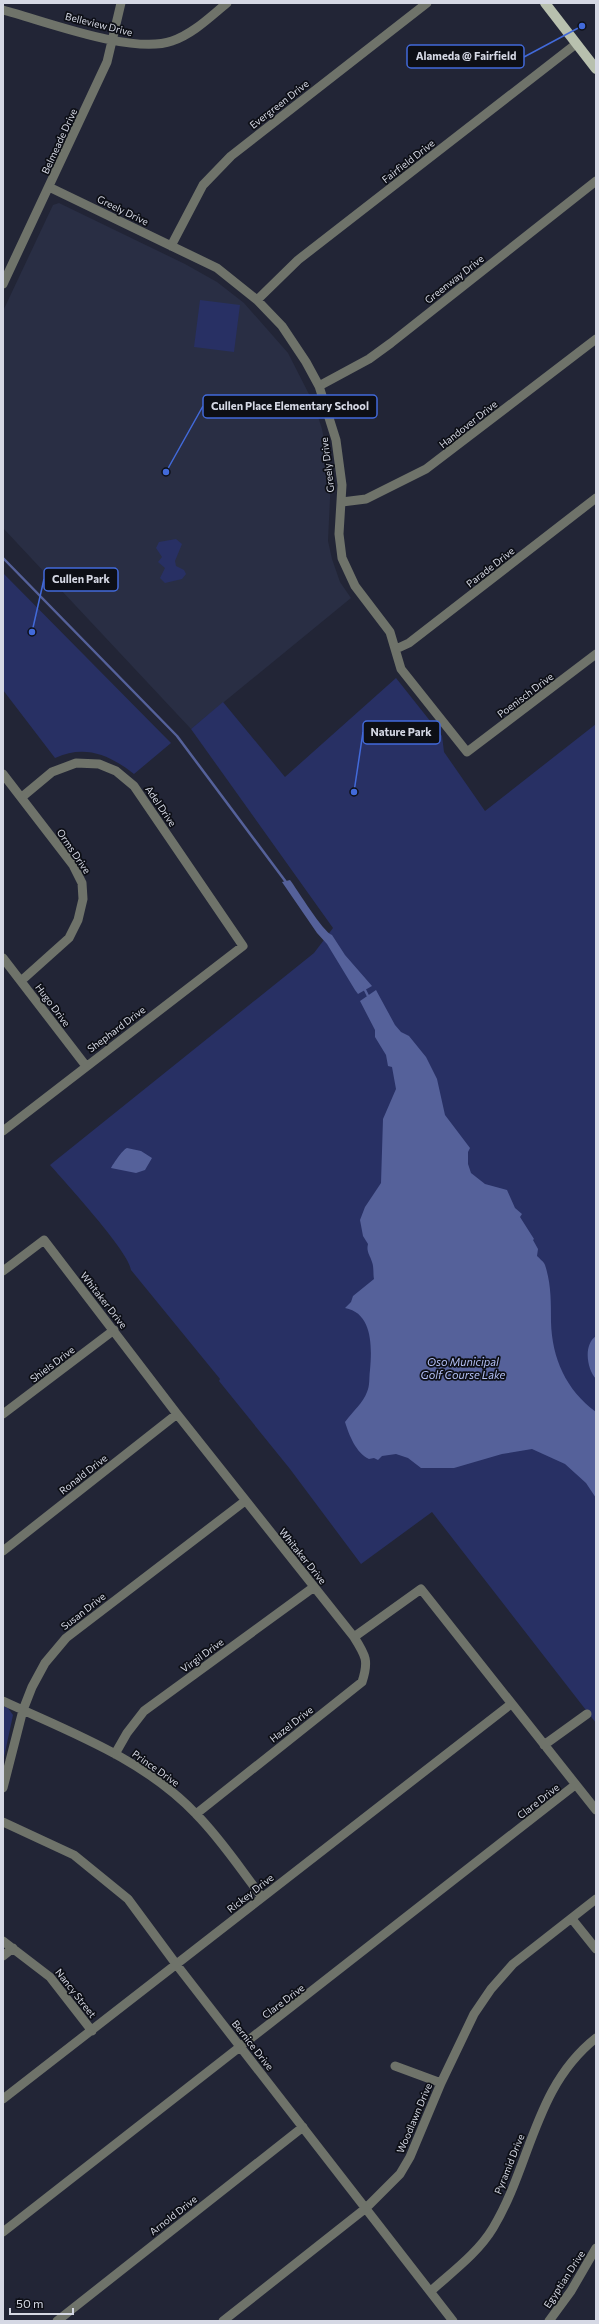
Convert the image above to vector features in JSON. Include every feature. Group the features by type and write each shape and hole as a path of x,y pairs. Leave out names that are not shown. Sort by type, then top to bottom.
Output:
{"main road":[{"path":"545,3 596,69"}],"street":[{"name":"Belmeade Drive","path":"3,284 107,62 114,40 121,3"},
{"name":"Belleview Drive","path":"3,10 114,40 136,45 154,45 172,41 186,35 227,3"},
{"name":"Evergreen Drive","path":"171,246 203,185 231,156 427,3"},
{"name":"Fairfield Drive","path":"257,300 298,260 576,44"},
{"name":"Greenway Drive","path":"319,386 369,359 391,343 596,181"},
{"name":"Greely Drive","path":"49,187 217,268 257,300 282,326 294,343 319,386 336,440 342,485 339,534 342,558 355,586 390,632 401,669 467,752"},
{"name":"Handover Drive","path":"342,502 366,499 426,469 596,339"},
{"name":"Parade Drive","path":"396,649 410,643 596,498"},
{"name":"Poenisch Drive","path":"467,752 596,654"},
{"name":"Adel Drive","path":"22,797 52,772 76,763 99,764 116,770 134,786 243,946"},
{"name":"Orms Drive","path":"3,774 73,866 82,882 82,899 78,920 69,938 21,981"},
{"name":"Shephard Drive","path":"3,1131 243,946"},
{"name":"Hugo Drive","path":"3,958 86,1066"},
{"name":"Whitaker Drive","path":"3,1271 44,1240 177,1414 354,1637"},
{"name":"Shiels Drive","path":"3,1414 114,1330"},
{"name":"Ronald Drive","path":"3,1551 177,1414"},
{"name":"Susan Drive","path":"3,1788 23,1710 45,1663 66,1638 245,1501"},
{"name":"Virgil Drive","path":"115,1754 127,1734 144,1711 314,1587"},
{"path":"354,1637 421,1589 575,1786 596,1810"},
{"name":"Hazel Drive","path":"196,1814 362,1682 366,1670 366,1655 354,1637"},
{"name":"Prince Drive","path":"3,1701 78,1735 115,1754 163,1784 196,1814 262,1897"},
{"name":"Rickey Drive","path":"3,2099 511,1704"},
{"path":"544,1745 586,1714"},
{"name":"Clare Drive","path":"3,2232 240,2046 322,1985 575,1786"},
{"name":"Bernice Drive","path":"3,1822 74,1855 128,1898 176,1964 454,2321"},
{"name":"Woodlawn Drive","path":"223,2321 366,2208 400,2174 410,2157 441,2083 474,2014 491,1989 513,1964 596,1899"},
{"path":"572,1919 596,1949"},
{"name":"Nancy Street","path":"3,1941 50,1977 92,2031"},
{"path":"3,1956 13,1948"},
{"name":"Pyramid Drive","path":"431,2290 470,2256 492,2229 520,2168 546,2102 557,2081 572,2060 596,2038"},
{"path":"395,2066 441,2083"},
{"name":"Arnold Drive","path":"57,2321 303,2127"},
{"name":"Egyptian Drive","path":"549,2321 571,2291 596,2248"}],"shaded area":[{"path":"59,203 185,264 217,282 244,303 288,353 314,404 322,429 331,478 328,541 332,559 340,582 351,598 191,729 3,528 3,311 53,205"},
{"path":"200,300 240,305 234,352 194,347"},
{"path":"176,539 182,544 175,561 176,566 184,570 186,574 182,579 165,583 160,578 165,568 158,562 162,557 156,548 159,542"},
{"path":"3,573 171,743 134,774 116,762 97,754 77,752 55,758 3,690"},
{"path":"396,678 442,736 444,752 485,811 596,724 596,1723 432,1512 361,1564 290,1469 219,1381 220,1379 131,1270 128,1261 109,1234 50,1165 314,953 333,928 191,729 223,702 285,777"},
{"path":"3,1706 8,1708 13,1715 3,1762"}],"water":[{"path":"290,880 317,919 332,935 345,955 372,986 358,994 327,944 317,933 282,882"},
{"name":"Oso Municipal Golf Course Lake","path":"376,990 395,1025 401,1032 409,1036 426,1057 437,1079 445,1115 470,1148 468,1152 468,1164 471,1173 485,1184 507,1190 515,1208 522,1214 520,1217 534,1239 533,1240 538,1249 537,1256 543,1261 547,1272 550,1292 552,1335 558,1360 576,1394 596,1412 596,1498 586,1483 565,1464 532,1449 502,1454 454,1468 421,1468 408,1458 396,1454 382,1456 378,1460 374,1458 369,1459 360,1453 351,1438 345,1422 363,1400 368,1390 371,1352 369,1333 366,1324 354,1311 345,1308 351,1302 353,1296 374,1279 373,1264 368,1251 368,1244 363,1236 360,1220 365,1207 381,1183 383,1119 396,1089 392,1067 388,1066 386,1055 375,1037 375,1030 360,1001"},
{"path":"127,1148 141,1151 152,1158 145,1170 136,1173 111,1168"},
{"path":"596,1336 596,1379 590,1369 588,1351 589,1345"}],"waterway":[{"path":"3,558 177,736 286,882"},
{"path":"364,988 369,998"}],"place":[{"name":"Alameda @ Fairfield","path":"582,26"},
{"name":"Cullen Place Elementary School","path":"166,472"},
{"name":"Cullen Park","path":"32,632"},
{"name":"Nature Park","path":"354,792"}]}
